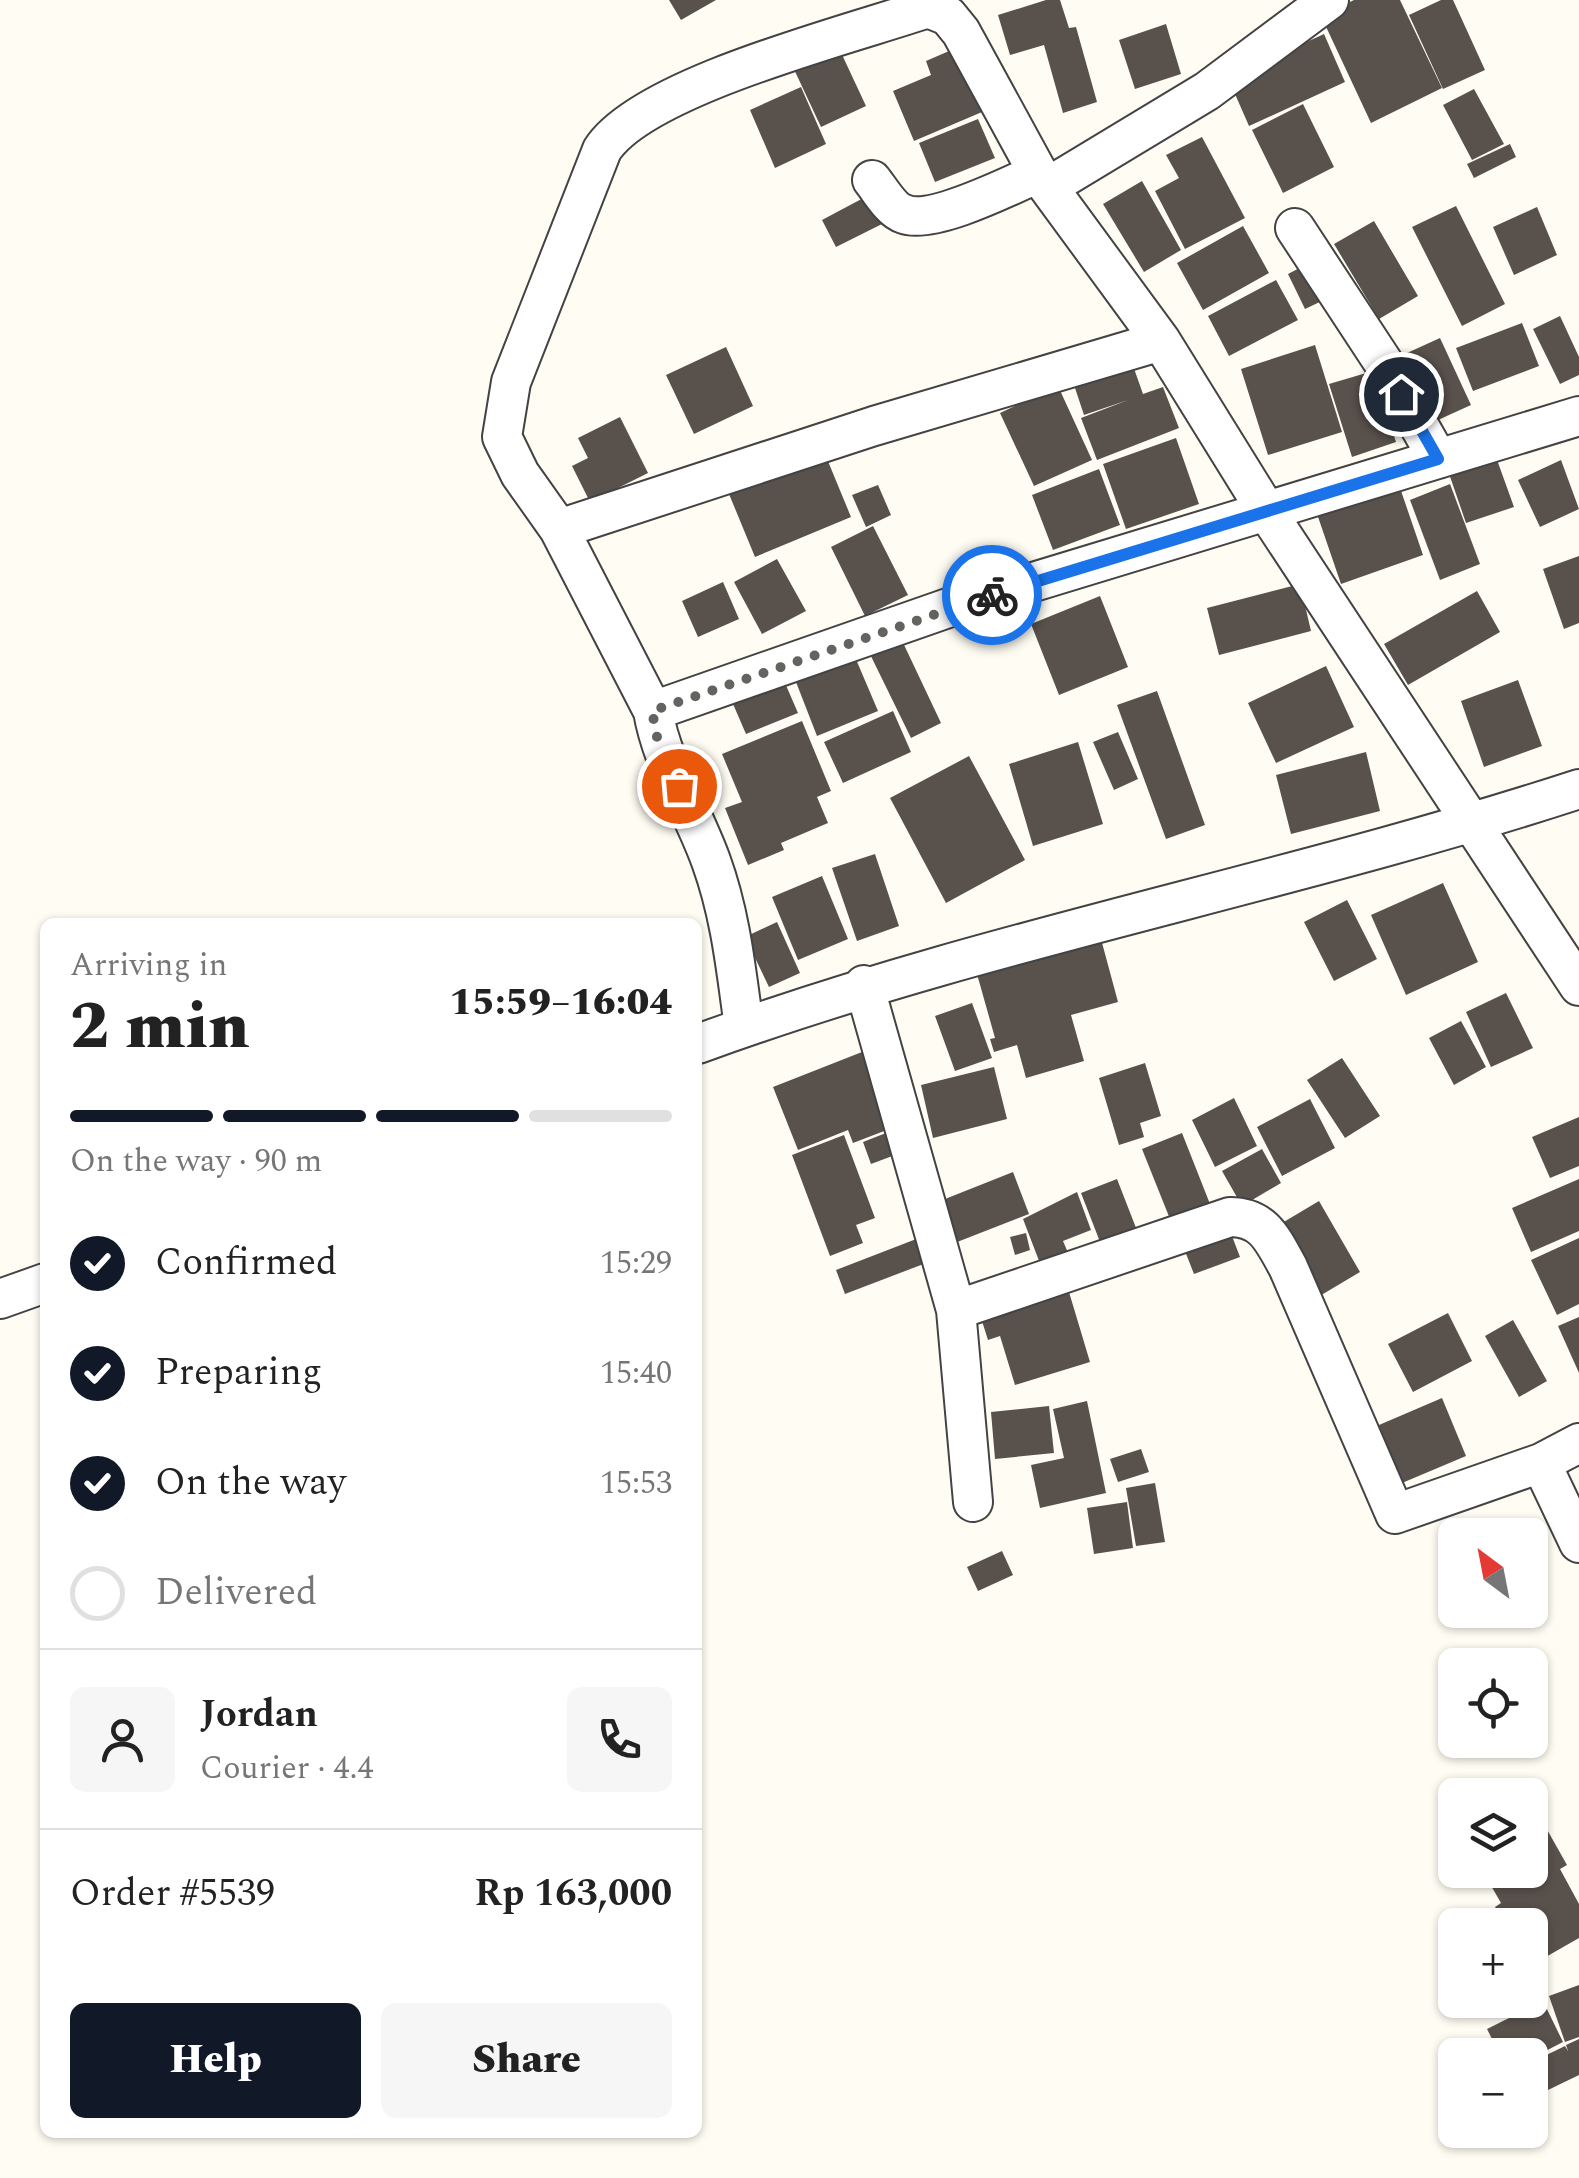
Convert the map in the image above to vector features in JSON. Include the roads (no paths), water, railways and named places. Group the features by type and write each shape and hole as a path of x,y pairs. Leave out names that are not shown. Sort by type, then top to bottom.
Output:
{"street":[{"path":"872,180 898,212 924,216 1043,180 1207,91 1328,0"},
{"path":"744,1027 730,926 711,860 657,737 652,711 560,529 520,474 506,446 502,422 511,382 602,150 622,128 692,88 928,8 948,16 961,32 1043,180 1161,341 1267,512 1579,986"},
{"path":"1295,228 1383,362 1438,459"},
{"path":"560,529 874,426 1161,341"},
{"path":"652,711 948,608 1579,416"},
{"path":"702,1043 864,985 1475,823 1579,789"},
{"path":"864,985 956,1310 972,1502"},
{"path":"956,1310 1230,1217 1250,1217 1269,1233 1288,1267 1395,1514 1541,1463 1579,1443"},
{"path":"0,1299 40,1284"},
{"path":"1541,1463 1579,1543"}]}
